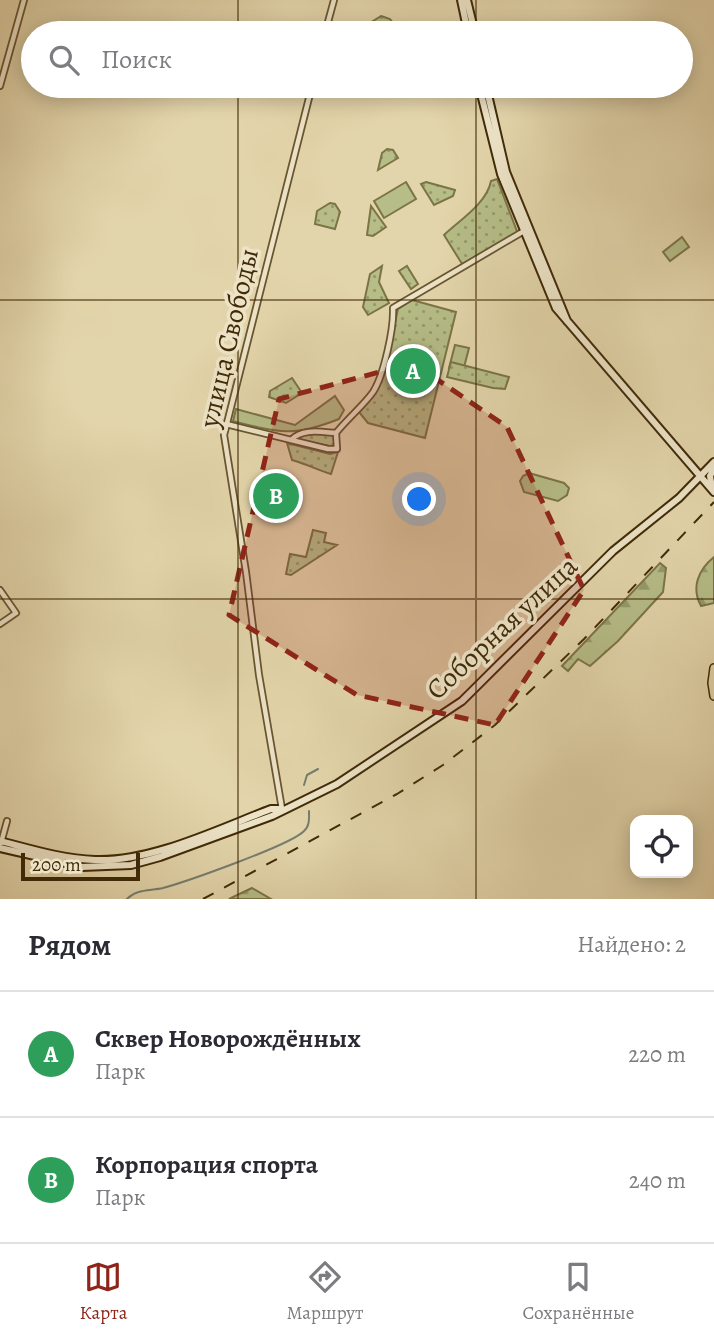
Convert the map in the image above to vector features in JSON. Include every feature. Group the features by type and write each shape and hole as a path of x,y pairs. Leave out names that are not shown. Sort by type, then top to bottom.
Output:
{"main road":[{"path":"714,668 714,696"}],"street":[{"path":"0,86 24,0"},
{"path":"328,21 334,0"},
{"path":"461,0 465,21"},
{"path":"467,0 472,21"},
{"name":"улица Свободы","path":"282,809 259,675 224,435 309,98"},
{"path":"482,98 501,174 550,297 561,317 713,491"},
{"path":"489,98 506,172 568,323"},
{"path":"226,424 337,449 336,433 372,393 379,380 394,321 393,308 525,230"},
{"path":"291,440 297,434 303,433 336,433"},
{"name":"Соборная улица","path":"0,844 82,867 131,865 272,816 337,784 462,701 613,551 670,506 714,462"},
{"path":"713,491 710,476 714,468"},
{"path":"0,590 16,613 0,624"},
{"path":"0,844 7,821"}],"highlighted area":[{"path":"413,363 507,427 584,590 495,725 357,695 229,615 279,399"}],"green space":[{"path":"381,16 391,21 373,21"},
{"path":"387,149 393,150 398,158 378,170 382,153"},
{"path":"497,179 518,234 464,267 444,235 479,204 491,181"},
{"path":"406,182 416,199 384,218 374,201"},
{"path":"426,182 455,190 453,196 434,205 421,184"},
{"path":"330,203 335,204 340,212 335,229 315,224 317,211"},
{"path":"371,206 386,227 373,236 367,235"},
{"path":"682,237 689,247 670,261 663,252"},
{"path":"382,266 379,282 389,303 368,315 363,307 370,274"},
{"path":"407,266 418,284 411,289 399,271"},
{"path":"412,300 456,312 425,438 368,423 359,412 381,376 398,309"},
{"path":"455,345 469,348 463,371 449,368"},
{"path":"451,362 509,377 505,389 447,377"},
{"path":"292,378 302,393 286,403 269,397 270,391"},
{"path":"335,396 344,410 339,419 310,429 275,430 233,421 236,409 295,425"},
{"path":"303,434 333,435 336,440 335,447 294,439"},
{"path":"287,443 330,454 338,452 331,474 292,460"},
{"path":"529,473 564,483 569,488 567,495 558,501 524,492 520,481"},
{"path":"275,476 285,479 276,516 266,513"},
{"path":"313,530 326,533 324,542 337,545 291,575 286,574 290,554 306,557"},
{"path":"714,557 714,603 701,606 696,586 700,573"},
{"path":"660,563 666,568 663,592 618,641 590,666 578,659 568,671 562,666"},
{"path":"252,888 271,899 229,899"}],"waterway":[{"path":"304,785 307,775 318,769"},
{"path":"127,899 139,892 192,879 280,845 306,829 309,811"}],"railway":[{"path":"203,899 397,794 443,765 495,725 584,639 714,502"}],"place":[{"name":"Сквер Новорождённых","path":"413,371"},
{"name":"Корпорация спорта","path":"276,496"}]}
